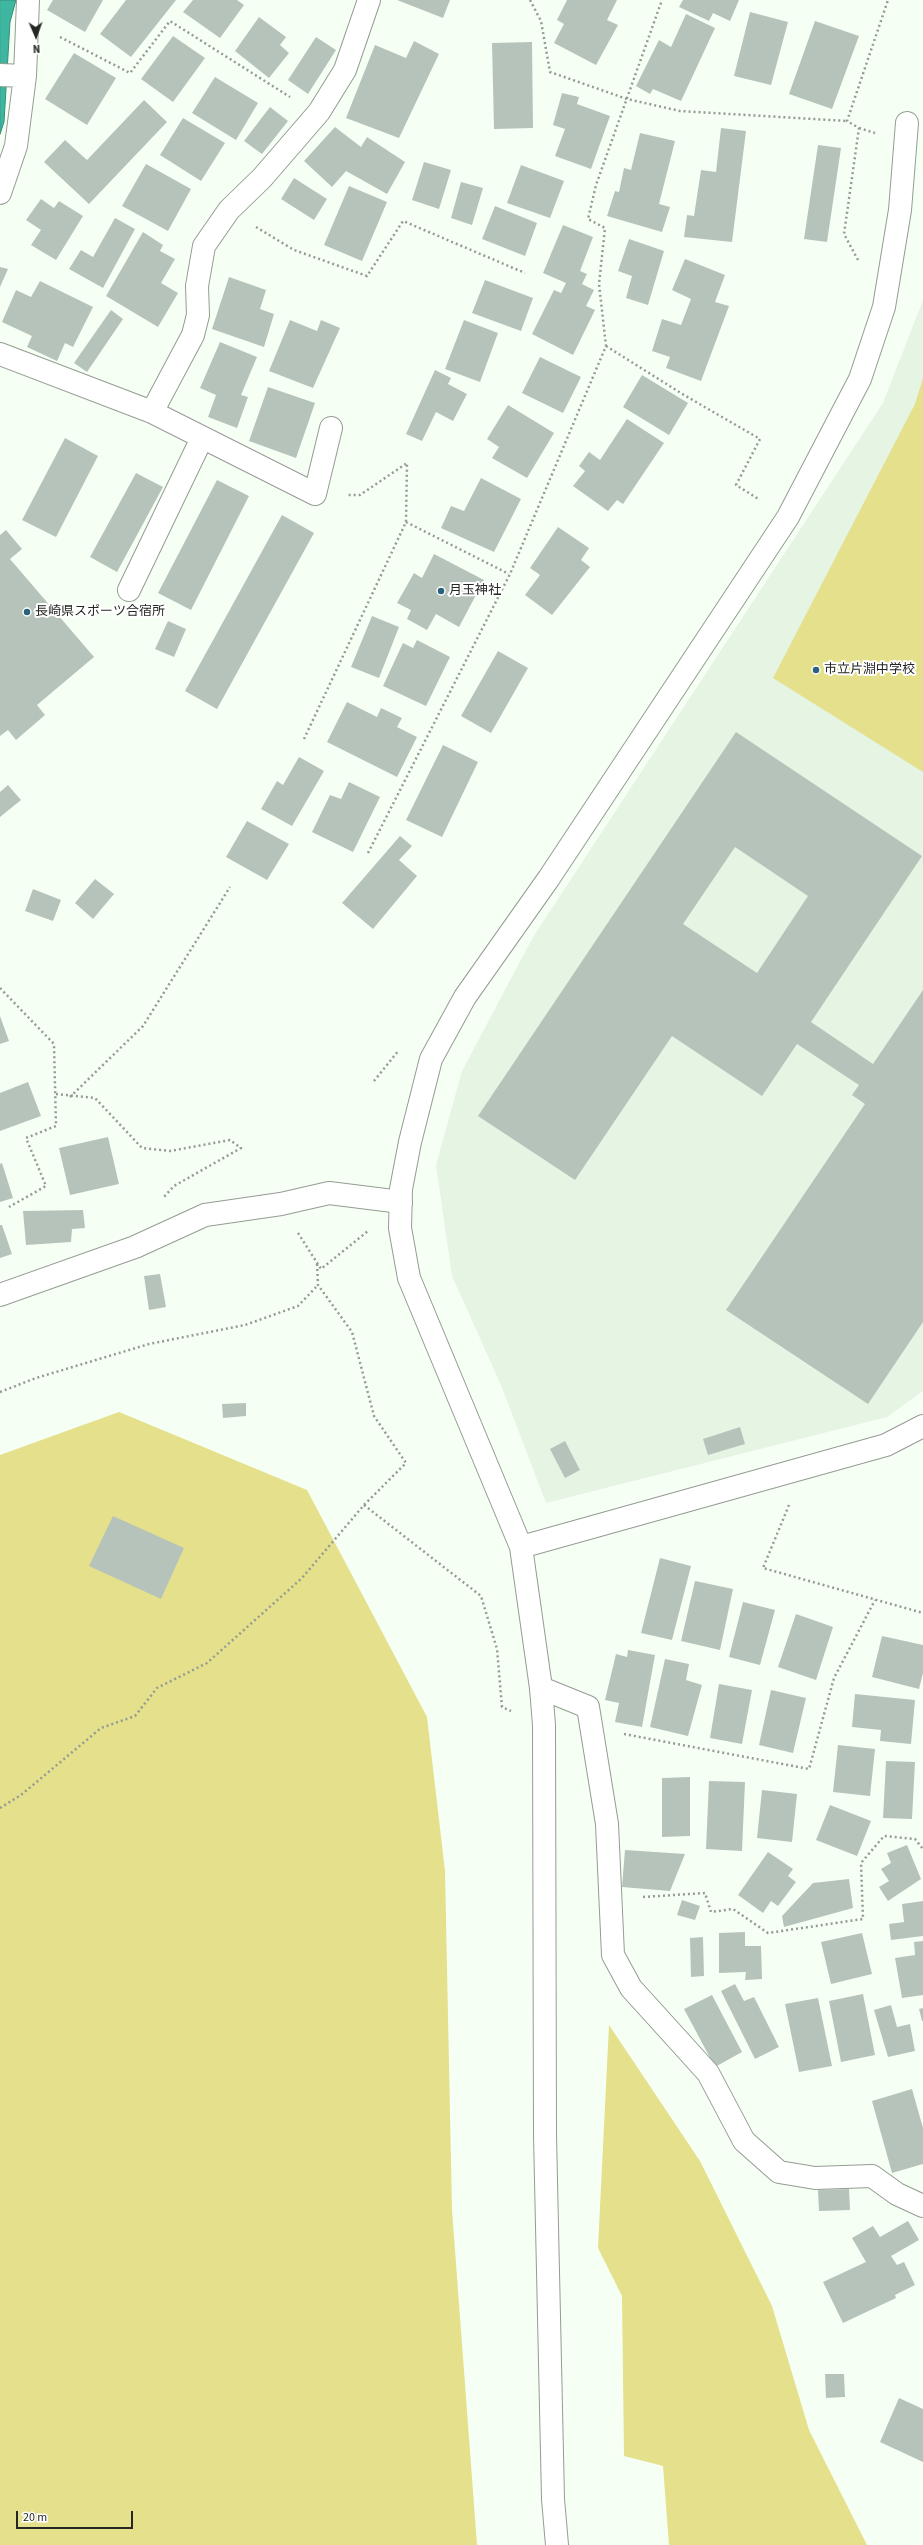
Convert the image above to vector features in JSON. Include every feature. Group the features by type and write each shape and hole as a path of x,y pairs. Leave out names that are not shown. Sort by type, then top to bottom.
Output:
{"street":[{"path":"152,412 193,336 198,315 197,286 204,246 229,210 262,178 319,112 345,70 369,0"},
{"path":"0,193 16,146 25,76 27,10"},
{"path":"0,75 25,76"},
{"path":"557,2545 553,2499 545,2135 544,1725 541,1688 521,1547 423,1317 409,1278 400,1228 401,1202 410,1142 431,1059 465,997 549,878 788,517 860,379 884,307 900,210 907,123"},
{"path":"0,354 152,412 315,494 331,428"},
{"path":"129,590 202,438"},
{"path":"0,1295 135,1247 205,1215 281,1204 329,1193 401,1202"},
{"path":"521,1547 886,1445 923,1426"},
{"path":"541,1688 588,1707 608,1824 613,1955 631,1988 708,2073 744,2141 779,2172 815,2178 872,2176 898,2194 923,2206"}],"path":[{"path":"530,0 541,21 550,72 627,99 680,111 847,121 859,128 844,234 884,307"},
{"path":"368,853 510,574 606,346 599,284 605,228 588,219 596,185 662,0"},
{"path":"847,121 888,0"},
{"path":"27,10 130,73 170,21 278,91 319,112"},
{"path":"229,210 294,250 367,276 403,221 525,273"},
{"path":"606,346 684,395 760,439 736,485 788,517"},
{"path":"304,739 406,522 407,463 360,495 315,494"},
{"path":"406,522 510,574"},
{"path":"70,1096 143,1026 230,888"},
{"path":"0,988 54,1044 56,1126 26,1138 46,1186 10,1208"},
{"path":"56,1094 95,1098 142,1148 170,1151 230,1140 241,1148 174,1186 160,1202"},
{"path":"281,1204 321,1269 368,1231 400,1228"},
{"path":"0,1808 21,1795 100,1728 135,1716 157,1688 207,1663 302,1578 364,1506 406,1463 374,1416 352,1332 318,1286 317,1264"},
{"path":"0,1392 36,1378 150,1344 245,1325 298,1306 318,1286"},
{"path":"804,1469 763,1568 923,1613"},
{"path":"364,1506 481,1596 497,1649 502,1707"},
{"path":"594,1746 603,1730 809,1769 834,1678 875,1600"},
{"path":"611,1899 705,1893 711,1912 733,1909 768,1933 863,1919 861,1863 884,1836 915,1839 923,1849"}],"shaded area":[{"path":"0,0 16,0 10,22 4,122 0,134"},
{"name":"市立片淵中学校","path":"923,300 923,1391 887,1417 546,1503 501,1385 452,1276 436,1165 462,1071 533,937 883,403"},
{"path":"923,378 923,772 773,678 915,404"},
{"path":"119,1412 307,1490 427,1717 445,1871 452,2210 477,2545 0,2545 0,1455"},
{"path":"609,2025 700,2161 772,2306 809,2430 867,2545 669,2545 663,2466 624,2456 622,2296 598,2248"}],"building":[{"path":"53,0 103,0 85,32 47,10"},
{"path":"126,0 176,0 131,57 100,34"},
{"path":"193,0 237,0 244,5 220,38 183,12"},
{"path":"397,0 450,0 443,18"},
{"path":"567,0 617,0 607,20 618,25 596,65 554,43 564,24 557,20"},
{"path":"683,0 739,0 730,21 713,13 709,21 679,7"},
{"path":"750,12 788,22 771,85 734,76"},
{"path":"686,14 715,28 681,101 653,89 650,94 636,86 659,40 671,47"},
{"path":"259,17 286,37 280,45 289,53 269,78 235,51"},
{"path":"815,21 859,36 832,109 789,94"},
{"path":"173,36 205,58 173,102 141,79"},
{"path":"316,37 336,50 308,94 288,80"},
{"path":"414,41 439,54 399,138 346,118 375,45 406,58"},
{"path":"532,42 533,128 494,129 492,43"},
{"path":"74,53 116,78 87,125 45,99"},
{"path":"215,77 258,103 236,140 192,113"},
{"path":"562,93 579,97 577,104 610,116 591,169 555,156 565,129 553,125"},
{"path":"144,100 167,122 89,204 44,162 65,140 87,160"},
{"path":"270,107 288,121 262,154 244,141"},
{"path":"183,118 225,143 201,181 160,155"},
{"path":"335,127 361,147 367,137 405,162 387,194 346,171 332,187 304,161"},
{"path":"721,128 746,131 732,242 684,237 687,215 694,216 701,170 716,172"},
{"path":"640,133 675,141 659,204 670,207 662,232 607,216 615,191 619,192 624,168 631,170"},
{"path":"818,145 841,148 827,242 804,239"},
{"path":"424,162 451,170 439,209 412,200"},
{"path":"146,164 191,189 168,231 122,206"},
{"path":"521,165 564,181 550,218 507,203"},
{"path":"294,178 327,199 314,220 281,199"},
{"path":"461,182 483,188 472,225 451,218"},
{"path":"349,186 387,202 362,261 324,245"},
{"path":"41,199 54,208 59,201 83,216 56,260 31,245 41,230 26,220"},
{"path":"495,206 537,223 525,256 482,239"},
{"path":"115,218 135,229 103,288 69,269 81,250 93,257"},
{"path":"563,225 593,237 580,271 587,274 582,284 594,290 586,306 595,310 573,355 532,334 554,290 561,293 566,283 543,273"},
{"path":"143,232 163,245 160,251 175,259 161,283 178,293 158,327 106,296"},
{"path":"629,239 664,251 648,305 626,298 632,276 618,271"},
{"path":"685,259 725,275 715,302 729,306 701,381 666,368 670,357 652,351 662,319 681,325 691,299 672,290"},
{"path":"0,267 8,269 0,287"},
{"path":"229,277 266,290 260,309 274,314 264,347 212,329"},
{"path":"485,280 533,298 521,331 472,313"},
{"path":"40,281 93,307 73,347 65,343 57,361 27,347 32,336 2,322 16,290 31,297"},
{"path":"111,310 123,319 87,372 74,363"},
{"path":"290,320 317,331 321,320 340,328 313,388 269,371"},
{"path":"464,320 498,333 480,382 445,369"},
{"path":"220,342 257,357 241,395 248,397 237,428 208,417 216,395 200,388"},
{"path":"540,357 581,377 563,413 522,393"},
{"path":"435,370 451,378 448,384 467,394 453,421 436,412 422,441 406,434"},
{"path":"642,375 688,403 669,435 623,407"},
{"path":"268,387 315,403 296,458 249,441"},
{"path":"508,405 554,433 527,478 492,458 499,447 487,439"},
{"path":"627,419 664,443 623,504 617,500 608,511 573,486 585,471 579,466 589,452 600,460"},
{"path":"65,438 98,456 56,537 22,520"},
{"path":"136,473 163,487 117,572 90,557"},
{"path":"481,478 521,499 494,552 441,528 451,506 464,511"},
{"path":"217,480 249,496 191,610 158,593"},
{"path":"282,515 314,533 217,709 185,691"},
{"path":"558,527 589,548 581,560 590,567 552,615 525,595 540,575 530,568"},
{"name":"長崎県スポーツ合宿所","path":"6,530 22,549 10,559 94,657 37,705 45,715 16,740 8,730 0,736 0,535"},
{"name":"月玉神社","path":"434,554 484,580 459,627 436,614 427,630 407,619 411,610 397,603 414,573 422,578"},
{"path":"372,616 399,627 379,678 351,667"},
{"path":"168,621 186,629 174,657 155,649"},
{"path":"417,640 450,657 426,706 383,686 403,643 413,648"},
{"path":"498,651 528,668 491,733 461,716"},
{"path":"347,702 377,717 381,708 402,718 397,727 417,737 397,777 327,742"},
{"path":"736,732 922,856 811,1022 873,1064 923,990 923,1322 868,1404 726,1310 865,1104 852,1095 859,1085 797,1044 762,1096 672,1036 575,1180 478,1116","holes":["735,847 808,896 757,973 683,924"]},
{"path":"443,745 478,762 442,837 406,820"},
{"path":"299,757 324,771 292,826 261,809 277,781 283,785"},
{"path":"349,782 380,797 353,852 312,832 330,795 341,799"},
{"path":"8,785 21,800 0,817 0,792"},
{"path":"247,821 289,844 267,880 226,857"},
{"path":"400,836 412,846 399,860 417,876 373,929 342,903"},
{"path":"95,879 114,894 93,919 75,903"},
{"path":"33,889 61,900 53,921 25,911"},
{"path":"0,1016 9,1041 0,1044"},
{"path":"28,1082 41,1116 0,1131 0,1093"},
{"path":"108,1137 119,1184 70,1195 59,1148"},
{"path":"2,1163 13,1198 0,1202 0,1164"},
{"path":"83,1210 85,1228 72,1229 71,1242 26,1245 23,1211"},
{"path":"0,1225 2,1225 12,1254 0,1258"},
{"path":"160,1274 166,1307 149,1310 144,1276"},
{"path":"246,1403 246,1416 223,1418 222,1404"},
{"path":"740,1427 745,1444 708,1455 703,1439"},
{"path":"565,1441 580,1470 565,1478 550,1449"},
{"path":"113,1516 184,1548 161,1599 89,1566"},
{"path":"660,1558 691,1566 672,1640 641,1633"},
{"path":"695,1581 733,1589 720,1650 681,1641"},
{"path":"743,1602 775,1610 760,1665 729,1657"},
{"path":"796,1614 833,1627 816,1680 778,1667"},
{"path":"882,1636 923,1645 923,1673 919,1689 872,1677"},
{"path":"628,1650 655,1655 642,1727 615,1722 619,1703 605,1700 616,1654 627,1657"},
{"path":"665,1659 689,1664 686,1680 702,1685 688,1736 650,1727"},
{"path":"719,1684 752,1690 742,1744 710,1738"},
{"path":"771,1690 806,1698 793,1753 759,1745"},
{"path":"855,1694 915,1700 911,1744 880,1741 881,1730 852,1727"},
{"path":"838,1745 875,1749 870,1796 833,1792"},
{"path":"886,1761 915,1762 912,1819 883,1818"},
{"path":"690,1777 690,1836 662,1837 662,1778"},
{"path":"709,1781 745,1782 742,1851 706,1849"},
{"path":"762,1790 797,1794 792,1842 757,1838"},
{"path":"830,1805 871,1821 857,1856 816,1840"},
{"path":"907,1845 921,1879 888,1901 879,1887 889,1881 881,1869 891,1863 887,1853"},
{"path":"625,1850 685,1854 670,1891 622,1887"},
{"path":"768,1852 793,1869 788,1876 796,1882 778,1906 771,1901 763,1913 738,1895"},
{"path":"849,1879 853,1908 784,1927 782,1916 813,1883"},
{"path":"682,1900 700,1906 695,1920 677,1915"},
{"path":"923,1901 923,1936 891,1940 889,1924 904,1922 902,1904"},
{"path":"745,1932 745,1946 761,1946 762,1979 745,1980 746,1972 719,1973 719,1933"},
{"path":"862,1933 872,1974 831,1984 821,1942"},
{"path":"703,1937 704,1976 691,1977 690,1938"},
{"path":"923,1941 923,1995 902,1998 895,1958 915,1955 914,1942"},
{"path":"735,1984 744,2001 754,1997 779,2047 755,2059 721,1991"},
{"path":"863,1994 875,2055 841,2062 829,2001"},
{"path":"712,1995 742,2052 715,2067 684,2009"},
{"path":"818,1998 832,2066 799,2072 785,2004"},
{"path":"891,2005 897,2027 910,2024 915,2051 888,2057 874,2010"},
{"path":"923,2008 923,2021 922,2021 919,2009"},
{"path":"912,2089 923,2128 923,2164 892,2173 872,2101"},
{"path":"849,2189 850,2210 819,2211 818,2190"},
{"path":"908,2221 919,2240 891,2256 897,2265 904,2262 915,2285 895,2295 896,2298 843,2323 823,2282 866,2262 852,2238 873,2226 880,2237"},
{"path":"825,2374 844,2374 845,2397 826,2398"},
{"path":"899,2398 923,2409 923,2462 880,2442"}],"place":[{"name":"月玉神社","path":"441,591"},
{"name":"長崎県スポーツ合宿所","path":"27,612"},
{"name":"市立片淵中学校","path":"816,670"}]}
